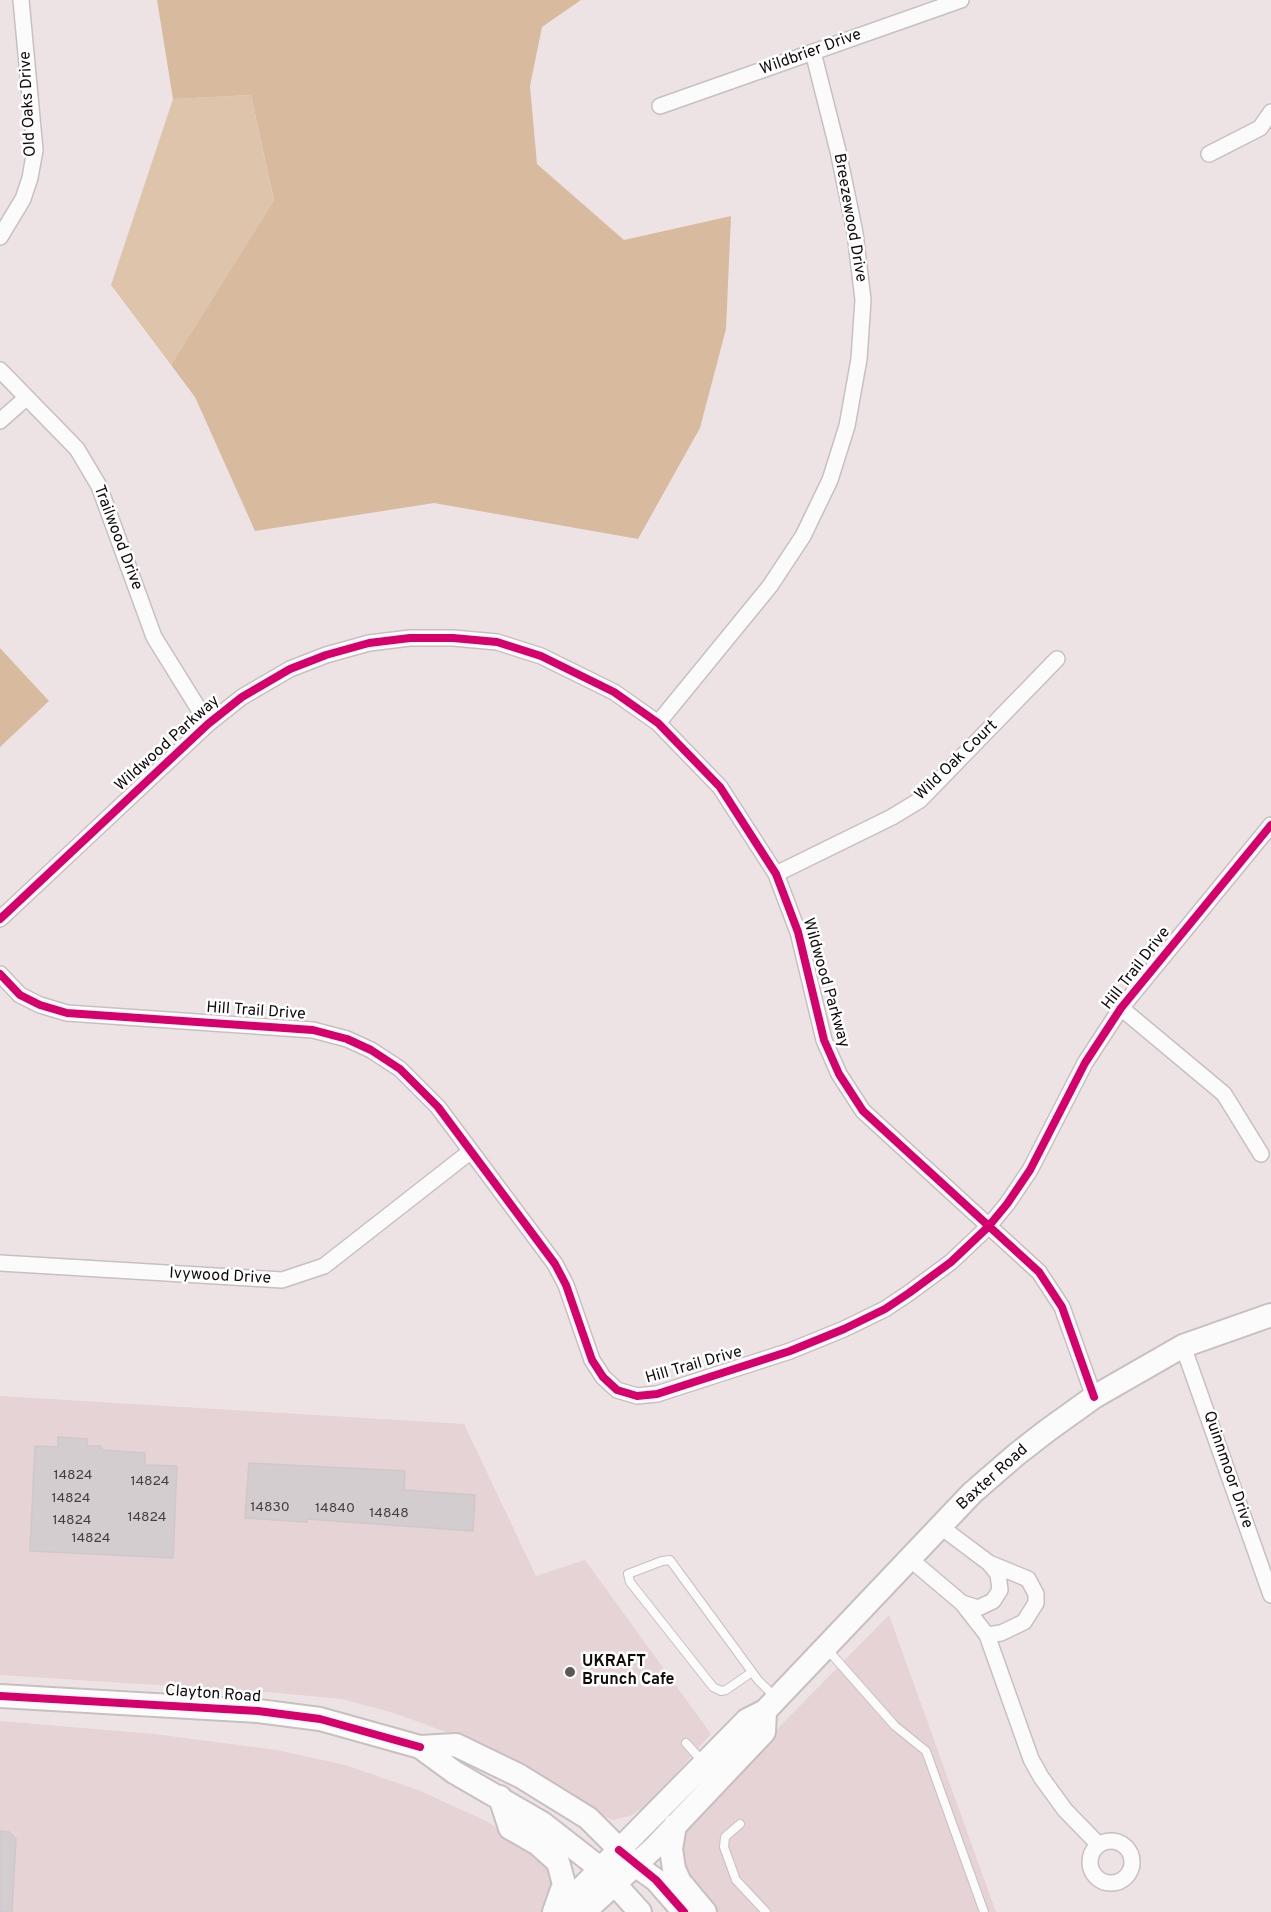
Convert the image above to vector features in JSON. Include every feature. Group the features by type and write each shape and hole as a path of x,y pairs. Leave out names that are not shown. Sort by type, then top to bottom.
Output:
{"main road":[{"name":"Baxter Road","path":"556,1912 609,1876 627,1858 704,1763 747,1720 771,1705 972,1493 1017,1454 1094,1397 1183,1346 1271,1315"},
{"name":"Clayton Road","path":"0,1696 198,1707 287,1715 320,1719 420,1747 456,1745 520,1776 588,1818 627,1858 656,1880 684,1912"},
{"name":"Baxter Road","path":"627,1858 675,1826 764,1732 771,1705"},
{"name":"Clayton Road","path":"420,1747 454,1772 542,1823 609,1876 640,1912"},
{"path":"500,1797 510,1828 538,1844 558,1862 564,1884 556,1912"},
{"path":"675,1826 670,1849 674,1869 680,1882 705,1912"},
{"name":"Baxter Road","path":"585,1912 609,1876"}],"street":[{"name":"Old Oaks Drive","path":"0,237 23,199 30,178 35,150 21,0"},
{"name":"Wildbrier Drive","path":"660,106 961,0"},
{"name":"Breezewood Drive","path":"658,723 770,586 803,536 830,480 847,426 859,359 862,300 855,233 838,151 813,52"},
{"path":"1209,154 1260,128 1271,112"},
{"name":"Trailwood Drive","path":"0,370 77,449 99,486 154,636 208,724"},
{"path":"0,421 26,398"},
{"name":"Wildwood Parkway","path":"0,919 208,724 242,697 290,669 326,655 369,643 410,638 453,638 497,642 541,656 614,692 658,723 720,788 776,874 798,932 824,1040 839,1074 863,1111 1039,1272 1062,1307 1094,1397"},
{"name":"Wild Oak Court","path":"776,874 892,817 920,800 1057,659"},
{"name":"Hill Trail Drive","path":"0,974 20,994 40,1005 67,1013 313,1030 347,1039 371,1050 400,1069 438,1107 555,1264 566,1285 592,1360 603,1377 617,1390 637,1396 657,1394 790,1352 844,1329 885,1309 951,1262 988,1227 1030,1170 1085,1063 1121,1008 1271,825"},
{"path":"1121,1008 1224,1094 1261,1154"},
{"name":"Ivywood Drive","path":"0,1263 282,1280 324,1266 471,1151"},
{"name":"Quinnmoor Drive","path":"1183,1346 1271,1595"},
{"path":"941,1527 989,1563 998,1574 1000,1582 996,1598 986,1606 978,1608 962,1604"},
{"path":"910,1559 962,1604 987,1635 1031,1759 1065,1810 1099,1845"},
{"path":"987,1635 1001,1633 1024,1622 1036,1603 1036,1594 1028,1579 989,1563"}],"lane":[{"path":"752,1672 726,1690 721,1691 713,1687 630,1582 628,1574 670,1560 752,1672 771,1705"},
{"path":"826,1647 895,1726 926,1751 984,1912"},
{"path":"686,1743 704,1763"},
{"path":"740,1824 725,1838 724,1847 736,1880 766,1912"}],"shaded area":[{"path":"157,0 581,0 542,27 530,86 537,164 624,240 731,216 726,329 700,428 638,539 434,503 255,531 195,397 171,365 274,201 251,95 173,99"},
{"path":"251,95 274,202 171,365 111,285 173,99"},
{"path":"0,648 49,701 0,747"},
{"path":"0,1396 464,1424 536,1576 585,1560 711,1734 649,1804 630,1816 613,1820 596,1813 457,1736 394,1713 342,1699 0,1675"},
{"path":"889,1615 996,1912 711,1912 683,1878 678,1849 691,1817"},
{"path":"0,1721 154,1734 277,1750 345,1765 418,1790 484,1820 543,1855 556,1884 544,1912 0,1912"}],"building":[{"path":"58,1437 87,1439 87,1446 101,1446 102,1450 145,1453 145,1465 177,1466 173,1558 30,1551 35,1446 58,1447"},
{"path":"249,1463 405,1471 404,1490 475,1495 473,1531 307,1519 307,1522 245,1518"},
{"path":"0,1831 9,1832 16,1839 12,1912 0,1912"}],"cycle path":[{"path":"0,919 208,724 242,697 290,669 326,655 369,643 410,638 453,638 497,642 541,656 614,692 658,723 720,787 776,874 798,932 824,1040 839,1074 863,1111 1039,1272 1062,1307 1094,1397"},
{"path":"0,974 20,995 40,1005 67,1013 313,1030 347,1039 371,1050 400,1069 438,1107 555,1264 566,1285 592,1360 603,1377 617,1390 637,1396 657,1394 790,1351 844,1329 885,1309 951,1262 988,1227 1030,1170 1085,1063 1121,1008 1271,825"},
{"path":"0,1696 258,1711 320,1719 420,1747"},
{"path":"619,1850 656,1880 684,1912"}],"place":[{"name":"UKRAFT Brunch Cafe","path":"570,1672"}]}
